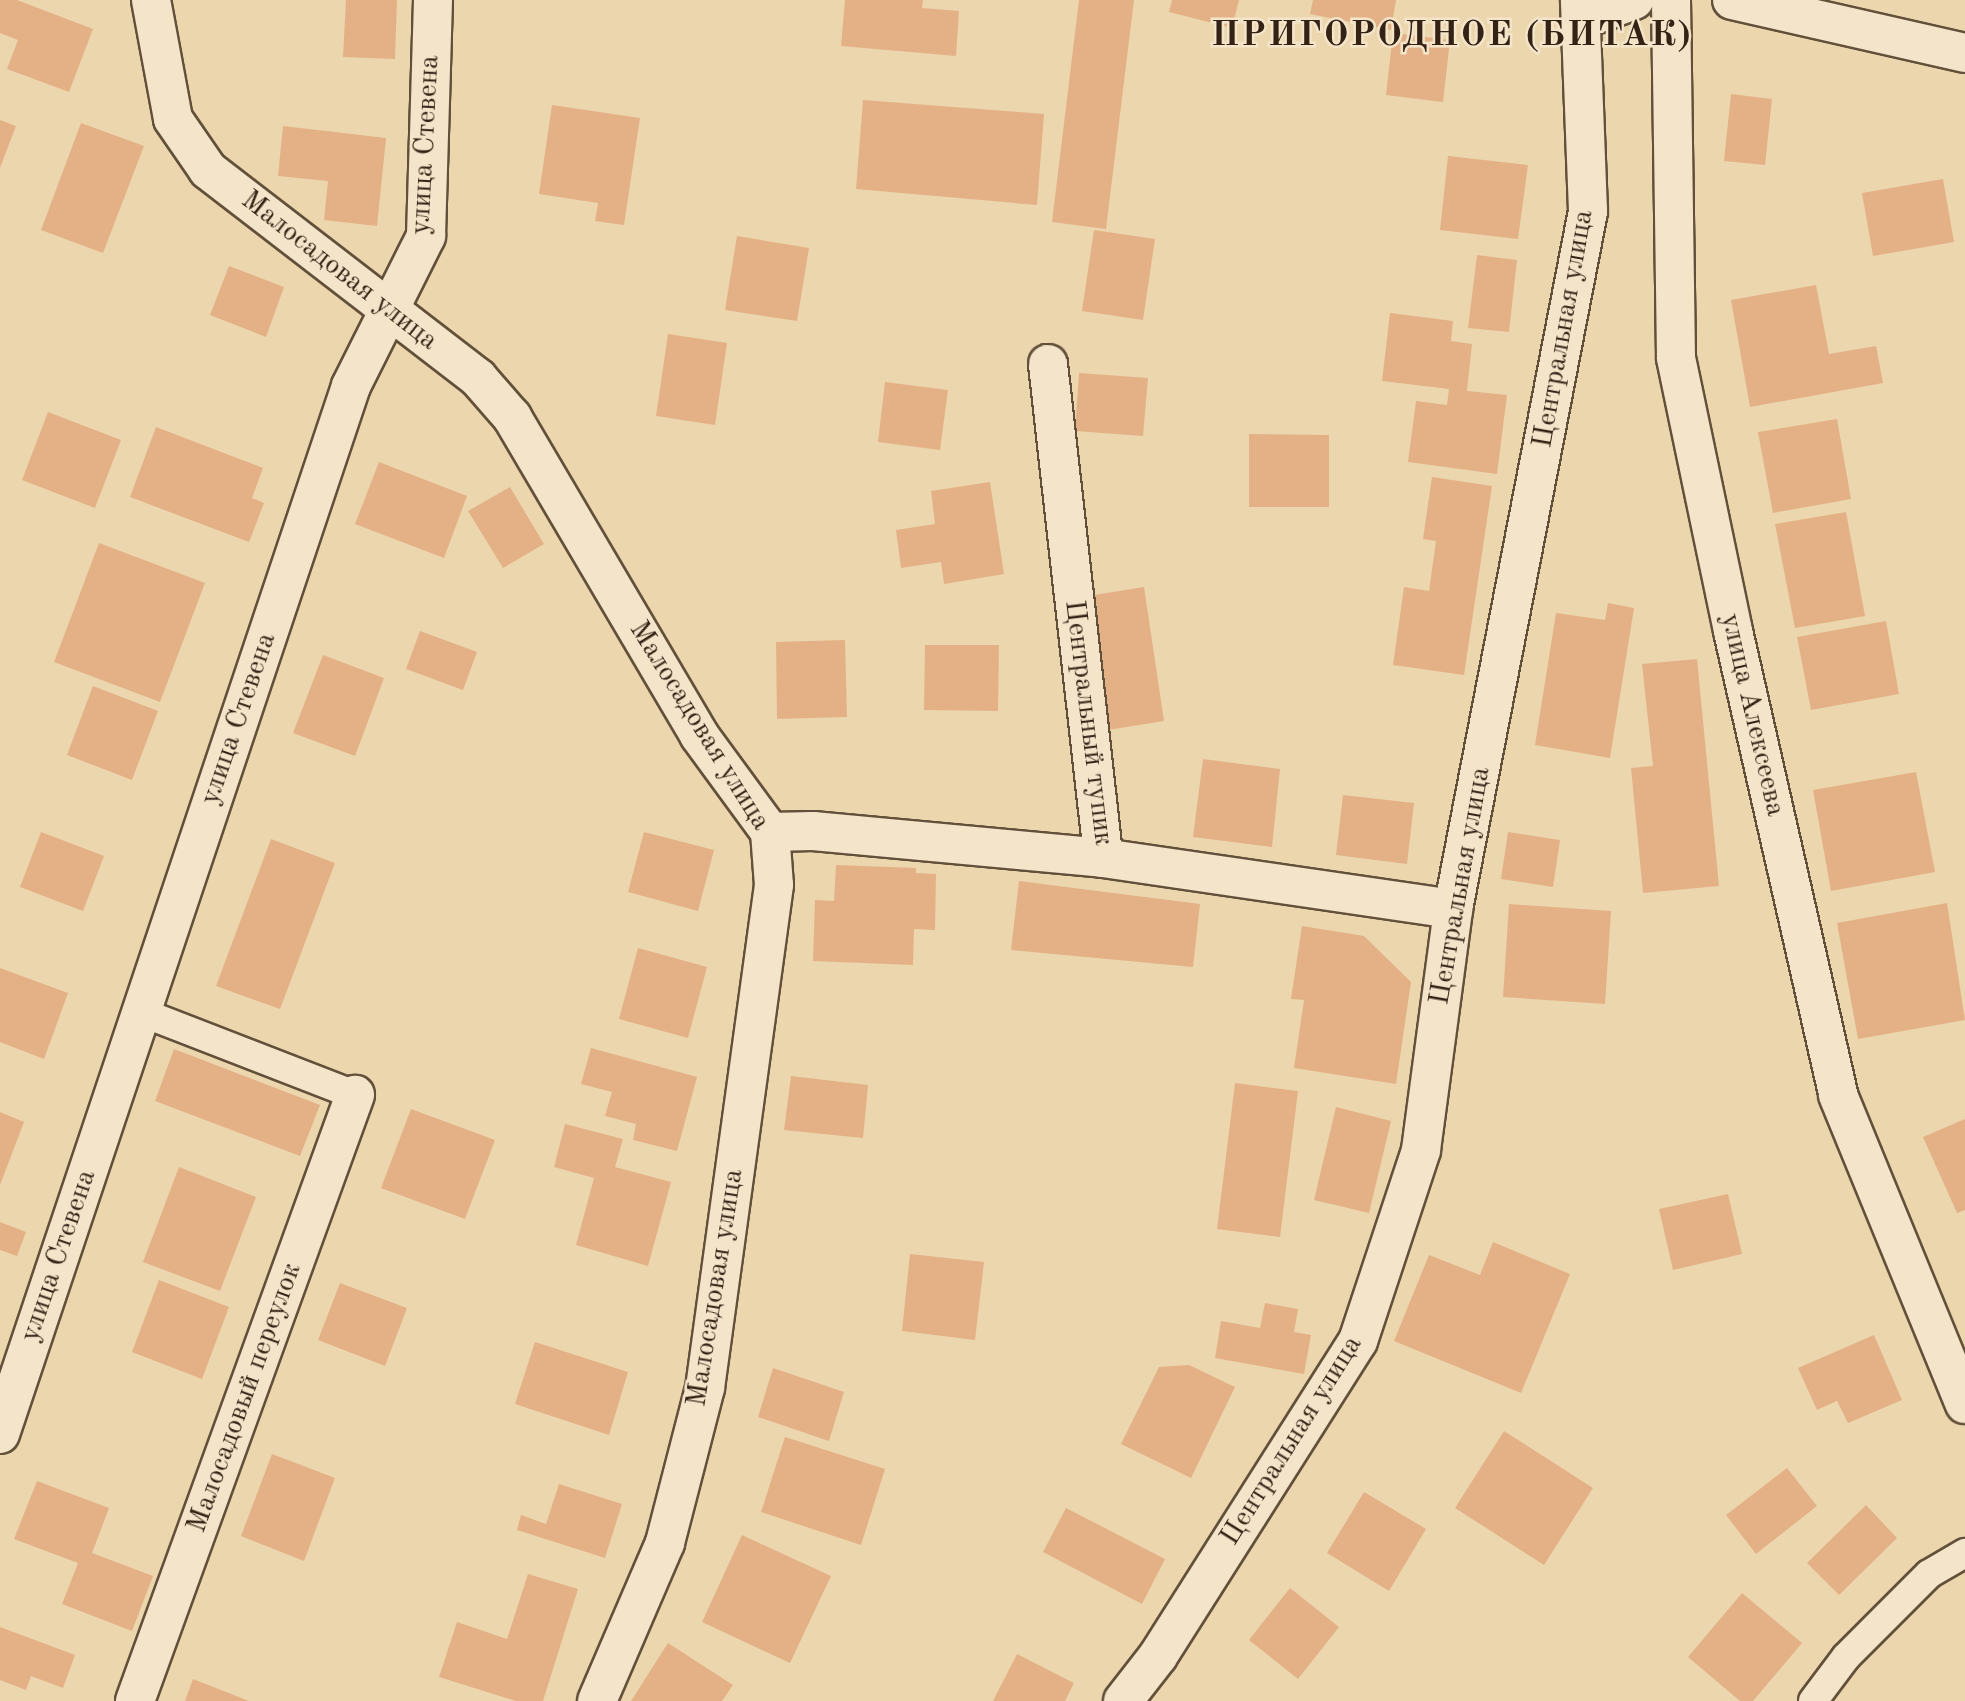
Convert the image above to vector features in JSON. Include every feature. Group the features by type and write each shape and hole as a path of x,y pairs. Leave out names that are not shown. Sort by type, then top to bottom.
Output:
{"street":[{"name":"Малосадовая улица","path":"150,0 173,119 208,170 478,378 512,417 699,735 770,832 774,885 705,1388 665,1544 597,1701"},
{"name":"улица Стевена","path":"0,1434 351,386 426,236 433,0"},
{"path":"1581,10 1634,0"},
{"name":"улица Алексеева","path":"1671,0 1676,358 1733,631 1838,1094 1965,1404"},
{"path":"1732,0 1965,53"},
{"name":"Центральная улица","path":"1124,1701 1158,1656 1358,1341 1421,1150 1453,909 1588,211 1581,10"},
{"name":"Центральный тупик","path":"1048,363 1103,858 1453,909"},
{"path":"770,832 813,831 1103,858"},
{"name":"Малосадовый переулок","path":"135,1701 355,1095"}],"lane":[{"path":"141,1012 355,1095"},
{"path":"1813,1701 1846,1657 1929,1574 1965,1553"}],"building":[{"path":"0,0 17,0 93,29 69,92 7,69 18,40 0,33"},
{"path":"346,0 397,0 395,59 343,57"},
{"path":"845,0 923,0 922,8 959,11 956,56 841,46"},
{"path":"1079,0 1134,0 1106,229 1052,222"},
{"path":"1172,0 1239,0 1232,28 1169,12"},
{"path":"1313,0 1396,0 1391,30 1310,14"},
{"path":"1393,33 1450,40 1443,102 1386,95"},
{"path":"1731,94 1772,99 1765,165 1724,161"},
{"path":"863,100 1044,114 1037,205 856,189"},
{"path":"552,105 640,118 624,225 595,221 598,203 539,194"},
{"path":"0,120 16,126 0,168"},
{"path":"81,123 144,146 103,253 41,230"},
{"path":"283,126 386,138 377,226 324,220 328,181 278,176"},
{"path":"1448,156 1528,165 1518,239 1440,230"},
{"path":"1943,179 1954,242 1873,256 1862,193"},
{"path":"1094,230 1155,239 1143,320 1082,311"},
{"path":"737,236 809,248 797,321 725,310"},
{"path":"1477,255 1517,260 1509,332 1468,328"},
{"path":"229,266 284,287 266,337 210,315"},
{"path":"1816,285 1829,354 1876,346 1883,383 1750,407 1731,300"},
{"path":"1390,313 1453,321 1451,341 1472,344 1467,391 1507,395 1497,474 1408,462 1416,401 1447,405 1449,389 1382,381"},
{"path":"668,334 727,343 715,425 656,416"},
{"path":"1079,373 1148,378 1143,436 1075,431"},
{"path":"885,382 948,390 940,450 878,442"},
{"path":"48,412 121,440 95,508 22,480"},
{"path":"1837,419 1851,499 1773,513 1758,432"},
{"path":"156,427 263,468 252,498 264,503 249,542 130,497"},
{"path":"1249,434 1329,435 1329,507 1249,507"},
{"path":"379,462 467,496 444,558 355,524"},
{"path":"1432,477 1492,486 1464,675 1393,665 1404,587 1429,591 1436,541 1423,539"},
{"path":"990,482 1004,574 944,584 941,562 901,568 896,530 935,524 931,491"},
{"path":"510,487 544,544 503,568 468,511"},
{"path":"1846,512 1865,616 1795,628 1775,524"},
{"path":"99,543 205,583 160,702 54,662"},
{"path":"1144,587 1164,721 1108,730 1088,596"},
{"path":"1608,603 1634,608 1610,758 1535,745 1556,613 1605,620"},
{"path":"1886,621 1899,694 1811,710 1797,637"},
{"path":"420,631 477,652 463,690 406,669"},
{"path":"845,640 847,717 777,719 776,642"},
{"path":"925,645 999,645 998,711 924,710"},
{"path":"323,655 384,678 355,756 293,733"},
{"path":"1697,659 1719,886 1643,893 1631,768 1653,766 1642,664"},
{"path":"93,686 158,711 132,780 67,755"},
{"path":"1203,759 1280,769 1272,847 1193,837"},
{"path":"1916,772 1935,872 1831,891 1813,790"},
{"path":"1343,795 1414,803 1407,864 1336,855"},
{"path":"41,832 104,856 83,911 20,887"},
{"path":"644,832 714,850 698,911 628,892"},
{"path":"1508,832 1560,840 1553,887 1501,879"},
{"path":"271,839 335,863 280,1009 216,986"},
{"path":"836,865 916,868 916,873 936,874 935,930 914,929 913,965 813,961 815,900 834,901"},
{"path":"1019,881 1200,904 1193,967 1011,950"},
{"path":"1947,903 1965,1020 1858,1039 1837,923"},
{"path":"1509,904 1611,911 1605,1004 1503,997"},
{"path":"1302,926 1364,936 1411,982 1396,1084 1294,1068 1304,1000 1291,999"},
{"path":"638,948 707,967 688,1038 619,1019"},
{"path":"0,968 68,993 44,1059 0,1042"},
{"path":"591,1048 697,1077 677,1151 633,1140 636,1124 605,1116 612,1092 581,1084"},
{"path":"174,1049 320,1105 300,1156 155,1101"},
{"path":"791,1076 868,1085 863,1138 784,1130"},
{"path":"1235,1083 1298,1091 1280,1237 1217,1229"},
{"path":"1336,1107 1391,1121 1369,1213 1314,1200"},
{"path":"411,1109 495,1140 465,1219 381,1188"},
{"path":"0,1112 24,1122 0,1185"},
{"path":"1965,1119 1965,1210 1957,1213 1923,1137"},
{"path":"565,1124 623,1139 615,1167 671,1182 648,1266 576,1245 594,1178 554,1167"},
{"path":"179,1167 256,1197 220,1291 143,1262"},
{"path":"1728,1194 1742,1254 1673,1270 1659,1209"},
{"path":"0,1222 26,1232 17,1256 0,1250"},
{"path":"1493,1242 1570,1274 1521,1393 1394,1341 1429,1255 1480,1275"},
{"path":"910,1254 984,1262 975,1340 902,1331"},
{"path":"159,1280 229,1307 202,1379 132,1352"},
{"path":"340,1283 407,1308 385,1366 318,1340"},
{"path":"1265,1303 1298,1309 1294,1332 1311,1335 1304,1374 1215,1358 1221,1321 1260,1328"},
{"path":"1874,1335 1902,1400 1848,1423 1837,1401 1817,1410 1798,1368"},
{"path":"535,1342 628,1372 609,1435 515,1404"},
{"path":"1189,1365 1235,1387 1191,1478 1121,1444 1159,1367"},
{"path":"773,1368 844,1392 829,1441 758,1417"},
{"path":"1504,1431 1593,1488 1544,1565 1455,1508"},
{"path":"785,1437 885,1469 861,1545 761,1512"},
{"path":"272,1454 335,1478 304,1561 241,1536"},
{"path":"1787,1468 1817,1506 1756,1554 1726,1515"},
{"path":"37,1481 109,1508 92,1553 153,1576 132,1631 62,1604 78,1563 14,1539"},
{"path":"559,1484 622,1504 605,1558 517,1530 521,1515 546,1524"},
{"path":"1364,1492 1426,1529 1389,1591 1327,1553"},
{"path":"1866,1505 1897,1538 1839,1595 1807,1563"},
{"path":"1066,1508 1165,1559 1142,1604 1043,1552"},
{"path":"742,1535 831,1576 790,1663 702,1622"},
{"path":"528,1574 578,1589 543,1701 516,1701 439,1677 457,1622 507,1639"},
{"path":"1290,1588 1339,1627 1298,1679 1249,1640"},
{"path":"1742,1593 1802,1643 1753,1701 1740,1701 1688,1657"},
{"path":"0,1627 75,1655 63,1688 31,1676 26,1690 0,1680"},
{"path":"668,1643 733,1685 722,1701 631,1701"},
{"path":"1017,1654 1074,1683 1065,1701 993,1701"},
{"path":"193,1679 249,1701 185,1701"}],"district":[{"name":"ПРИГОРОДНОЕ (БИТАК)","path":"1452,36"}]}
